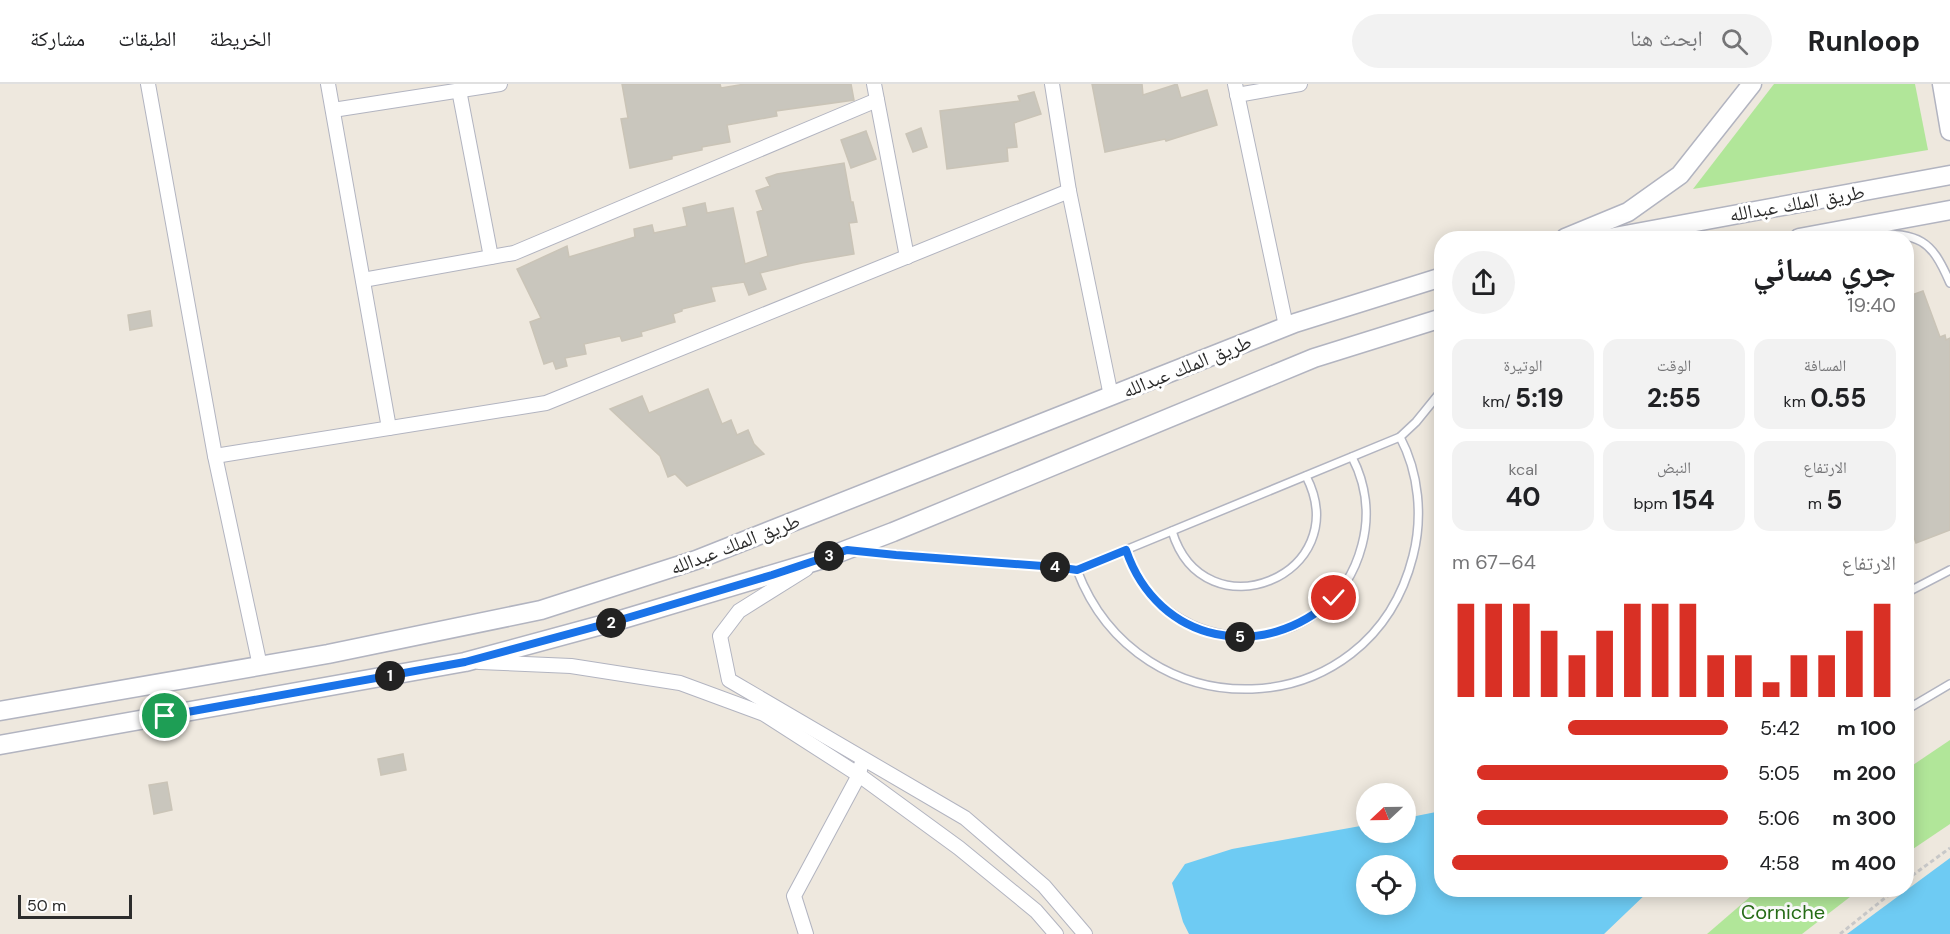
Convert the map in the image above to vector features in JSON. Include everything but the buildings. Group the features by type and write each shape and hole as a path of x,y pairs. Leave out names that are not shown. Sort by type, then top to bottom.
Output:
{"street":[{"path":"148,84 215,456 260,666"},
{"path":"328,84 389,428"},
{"path":"333,110 500,84"},
{"path":"874,84 907,257"},
{"path":"1052,84 1069,191 1111,396"},
{"path":"1286,326 1236,90 1300,84"},
{"path":"1582,231 1628,212 1680,175 1752,84"},
{"path":"1942,84 1950,131"},
{"path":"459,90 491,257"},
{"path":"363,280 514,253 877,100"},
{"name":"طريق الملك عبدالله","path":"1646,231 1950,175"},
{"path":"215,456 546,403 1069,191"},
{"name":"طريق الملك عبدالله","path":"1838,231 1950,210"},
{"name":"طريق الملك عبدالله","path":"0,711 328,654 541,610 696,560 1286,326 1434,280"},
{"name":"طريق الملك عبدالله","path":"0,745 465,662 620,620 820,560 1314,358 1434,320"},
{"path":"820,560 739,611 720,636 729,680 863,756 964,818 1044,886 1085,934"},
{"path":"465,662 571,666 680,683 764,714 846,766 959,848 1036,911 1056,934"},
{"path":"846,766 863,756"},
{"path":"806,934 794,896 859,775 863,756"}],"lane":[{"path":"1844,230 1855,231"},
{"path":"1914,238 1926,244 1940,260 1950,283"},
{"path":"847,550 1077,570 1400,437 1434,400"},
{"path":"1077,570 1093,604 1107,625 1144,659 1166,672 1197,683 1238,690 1263,689 1311,676 1334,665 1354,651 1372,633 1401,592 1410,569 1417,536 1418,494 1413,470 1400,437"},
{"path":"1126,550 1137,577 1148,591 1160,604 1189,624 1205,631 1239,637 1257,637 1291,628 1321,610 1334,598 1349,576 1360,552 1365,527 1366,500 1352,457"},
{"path":"1172,531 1186,560 1211,579 1241,587 1262,585 1272,581 1297,564 1313,537 1316,506 1311,485 1306,476"},
{"path":"1914,588 1950,570"},
{"path":"1914,705 1950,684"}],"path":[{"path":"1914,874 1950,848"},
{"path":"1840,934 1886,897"}],"green space":[{"path":"1774,84 1915,84 1928,150 1693,189"},
{"path":"1950,740 1950,824 1914,848 1914,764"},
{"name":"Corniche","path":"1750,897 1850,897 1802,934 1707,934"}],"water":[{"path":"1434,812 1434,897 1643,897 1604,934 1189,934 1183,922 1172,883 1185,864 1232,849 1356,827 1356,843 1416,843 1416,816"},
{"path":"1950,858 1950,934 1847,934 1897,897 1914,897 1914,885"}],"route":[{"path":"165,716 465,662 620,620 847,550 1077,570 1126,550 1137,577 1160,604 1173,615 1205,631 1239,637 1257,637 1291,628 1307,620 1334,598"}]}
